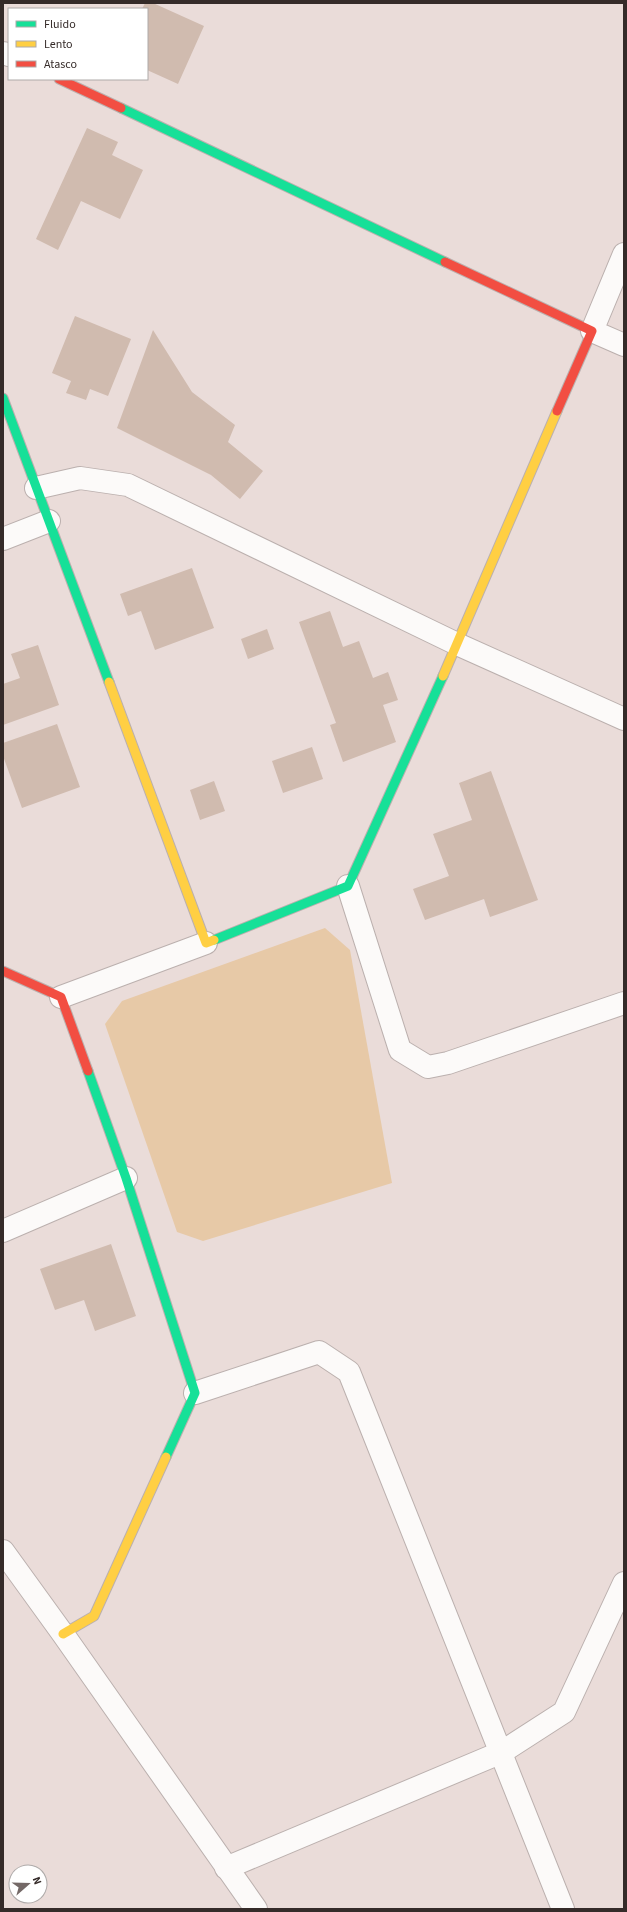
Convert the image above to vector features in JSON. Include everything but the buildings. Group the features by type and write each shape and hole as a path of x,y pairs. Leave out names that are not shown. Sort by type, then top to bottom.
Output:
{"street":[{"path":"61,80 624,345"},
{"path":"624,254 457,644 348,886 400,1050 428,1067 448,1063 624,1003"},
{"path":"3,398 206,943"},
{"path":"36,488 80,478 128,485 457,644 624,719"},
{"path":"3,539 49,521"},
{"path":"3,971 61,997 206,943 348,886"},
{"path":"61,997 126,1178 195,1393 94,1616 63,1634"},
{"path":"3,1231 126,1178"},
{"path":"195,1393 319,1352 349,1372 502,1752 563,1909"},
{"path":"3,1551 256,1909"},
{"path":"226,1868 502,1752 564,1712 624,1583"}],"shaded area":[{"path":"325,928 350,950 392,1183 203,1241 177,1232 105,1024 122,1001"}],"traffic: fast":[{"path":"121,108 445,262"},
{"path":"3,398 109,682"},
{"path":"214,940 348,886 443,676"},
{"path":"88,1071 126,1178 195,1393 166,1457"}],"traffic: slow":[{"path":"443,676 557,411"},
{"path":"109,682 206,943 214,940"},
{"path":"63,1634 94,1616 166,1457"}],"traffic: jam":[{"path":"61,80 121,108"},
{"path":"445,262 592,331 557,411"},
{"path":"3,971 61,997 88,1071"}]}
